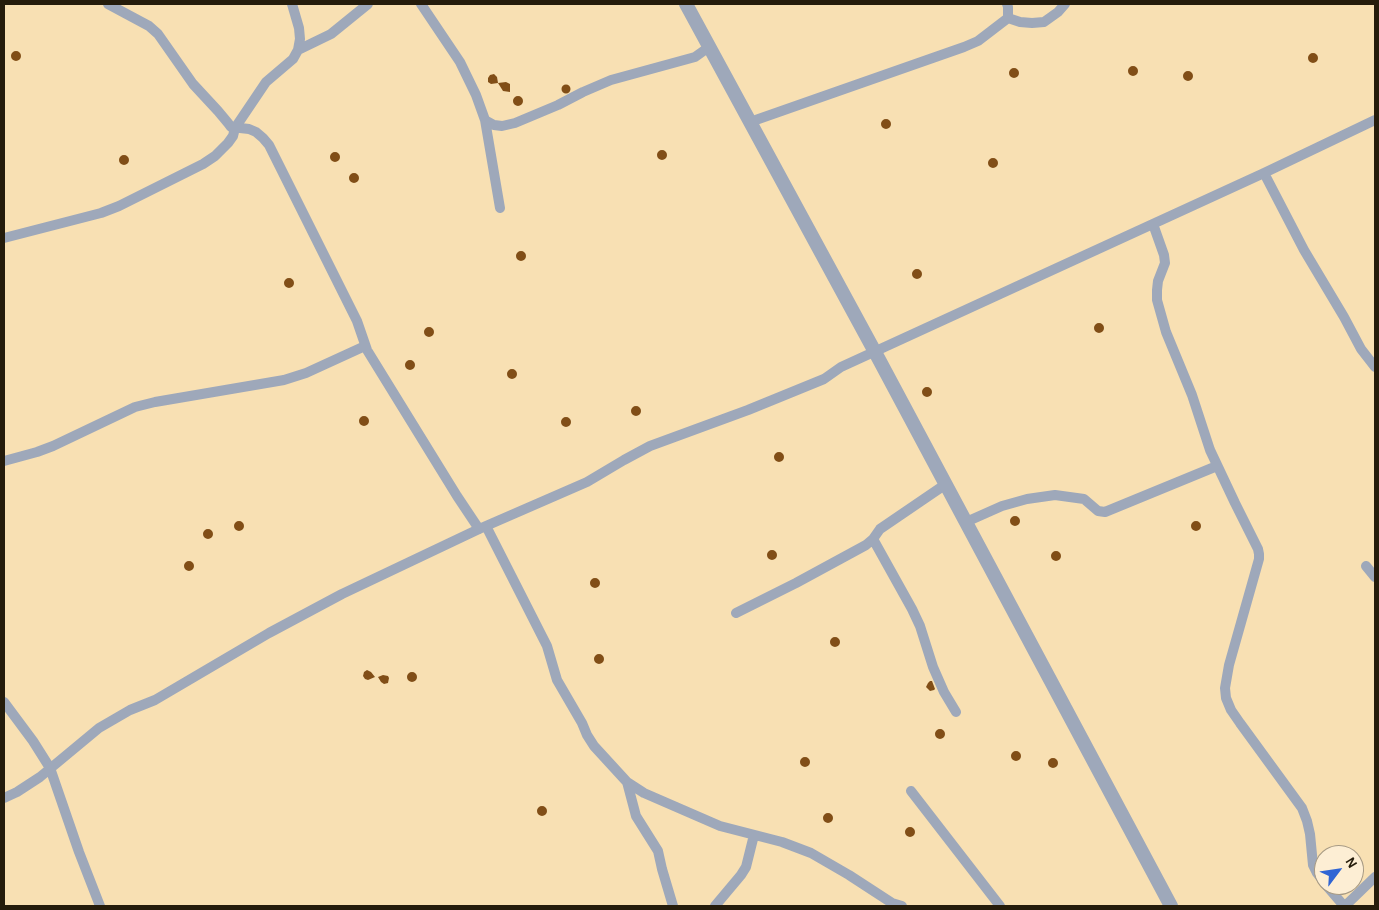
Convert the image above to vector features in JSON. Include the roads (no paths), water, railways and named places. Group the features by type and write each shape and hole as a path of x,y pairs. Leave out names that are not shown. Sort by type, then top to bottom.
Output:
{"street":[{"path":"108,4 149,26 158,34 193,84 218,110 231,127 249,128 263,138 269,146 360,328 365,346 457,496 482,528 547,646 558,680 594,746 627,782 644,793 720,826 782,842 811,853 892,903 902,906"},
{"path":"4,238 101,213 127,203 215,156 228,143 235,128 266,82 288,64 298,50 300,28 292,4"},
{"path":"298,50 331,34 368,4"},
{"path":"420,4 460,62 476,95 485,120 500,208"},
{"path":"686,4 1172,906"},
{"path":"1007,4 1008,18"},
{"path":"1008,18 1020,22 1044,22 1058,12 1065,4"},
{"path":"750,122 964,47 978,41 1008,18"},
{"path":"485,120 502,126 515,123 611,80 695,57 709,46"},
{"path":"4,798 40,777 85,738 112,720 155,700 269,633 342,594 482,528 587,482 650,446 748,410 824,379 841,367 1264,174 1375,120"},
{"path":"1264,174 1304,250 1361,349 1375,368"},
{"path":"1152,224 1164,255 1165,263 1158,281 1157,300 1166,332 1192,395 1210,450 1259,554 1229,664 1225,688 1226,698 1231,710 1302,808 1310,834 1314,867"},
{"path":"4,461 53,446 135,408 155,402 284,380 306,373 365,346"},
{"path":"966,522 1010,504 1027,499 1055,495 1084,499 1098,510 1105,512 1217,466"},
{"path":"736,613 866,545 880,529 946,484"},
{"path":"872,539 912,609 920,626 933,667 944,692 956,712"},
{"path":"1366,566 1375,577"},
{"path":"4,702 34,742 50,768 78,852 100,906"},
{"path":"627,782 636,816 658,851 664,879 673,906"},
{"path":"912,790 1000,906"},
{"path":"715,906 746,867 754,835"},
{"path":"1334,895 1344,906 1375,877"}]}
